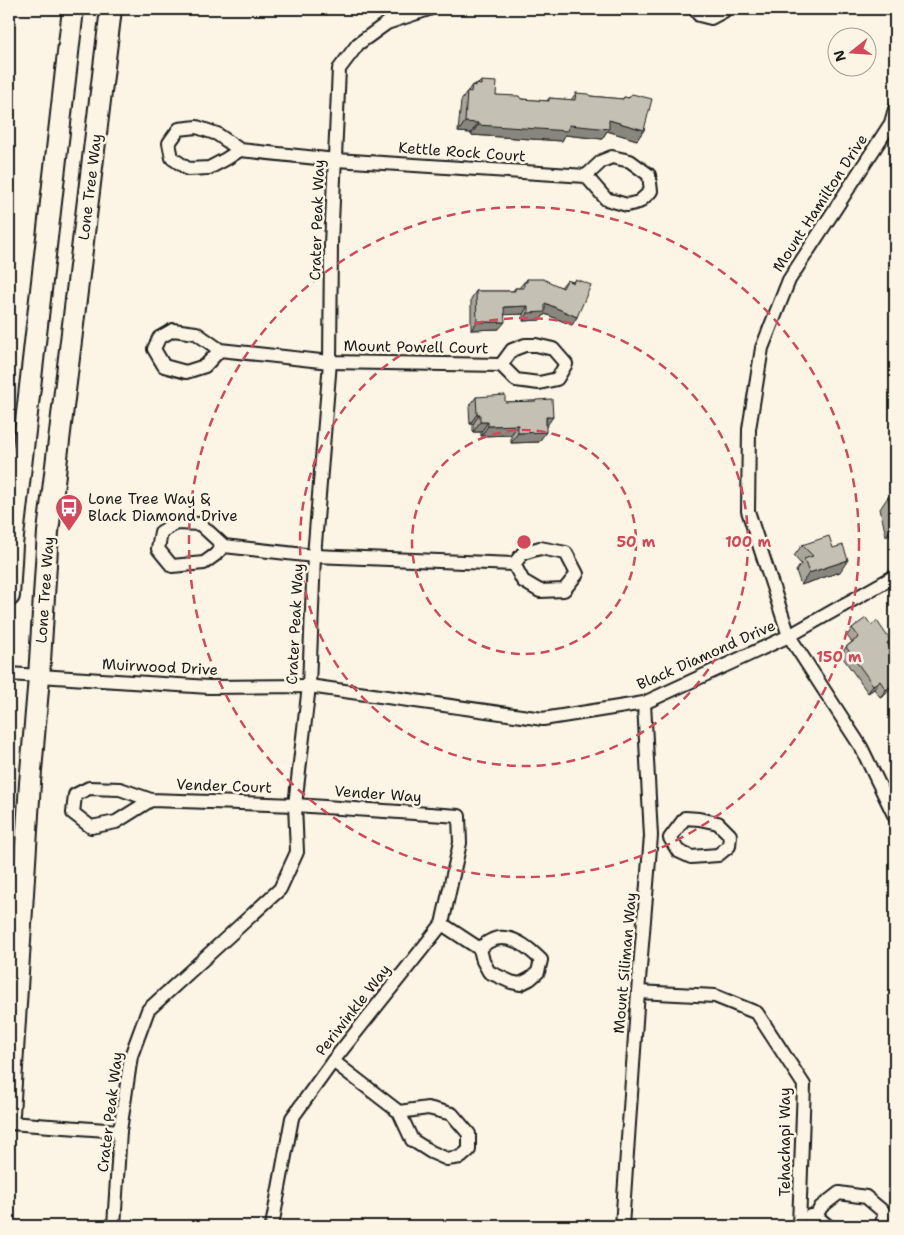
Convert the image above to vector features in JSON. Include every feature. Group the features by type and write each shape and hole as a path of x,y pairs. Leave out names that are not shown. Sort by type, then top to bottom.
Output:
{"main road":[{"path":"9,596 12,545 73,9"},
{"name":"Lone Tree Way","path":"9,1114 48,532 111,9"}],"street":[{"name":"Crater Peak Way","path":"114,1226 120,1131 131,1056 148,1010 280,889 297,852 295,804 309,686 314,556 330,362 332,244 339,69 358,44 387,22 429,9"},
{"path":"695,9 699,15 711,18 725,9"},
{"name":"Mount Hamilton Drive","path":"895,109 893,125 789,280 762,348 749,429 748,511 789,636 861,747 895,817"},
{"path":"197,127 216,134 240,150 209,168 188,169 172,158 169,143 179,129 197,127"},
{"name":"Kettle Rock Court","path":"240,150 336,160 586,176"},
{"path":"612,157 630,160 649,175 651,190 639,202 627,205 606,199 586,176 602,161 612,157"},
{"path":"173,330 196,333 220,350 205,366 186,372 164,366 154,349 159,338 173,330"},
{"name":"Mount Powell Court","path":"220,350 330,362 501,365 516,380 539,384 557,380 566,364 553,349 536,345 525,345 512,350 501,365"},
{"path":"224,546 204,563 172,566 158,550 162,532 176,523 200,524 224,546 314,556 514,564"},
{"path":"540,548 566,553 577,574 564,590 540,591 523,581 514,564 523,553 540,548"},
{"name":"Black Diamond Drive","path":"309,686 543,719 644,703 789,636 895,576"},
{"name":"Muirwood Drive","path":"9,674 209,687 309,686"},
{"name":"Mount Siliman Way","path":"622,1226 638,992 652,836 644,703"},
{"name":"Vender Court","path":"151,800 116,822 91,827 73,814 75,795 89,788 120,789 151,800 295,804"},
{"name":"Vender Way","path":"295,804 459,816"},
{"name":"Periwinkle Way","path":"272,1226 292,1118 333,1061 442,924 460,843 459,816"},
{"path":"652,836 670,838"},
{"path":"442,924 480,949 483,961 489,972 520,984 538,972 541,960 520,942 504,938 490,940 480,949"},
{"name":"Tehachapi Way","path":"638,992 715,996 757,1013 804,1085 800,1222"},
{"path":"333,1061 399,1112 412,1140 447,1160 461,1157 469,1150 469,1134 452,1114 428,1108 399,1112"},
{"path":"9,1123 120,1131"},
{"path":"800,1222 816,1216 820,1207 839,1193 866,1197 885,1213 881,1226"},
{"path":"816,1216 828,1226"}],"building":[{"path":"481,81 497,82 496,95 519,96 521,99 549,101 549,98 575,100 576,93 623,99 624,97 629,98 632,94 652,99 644,130 609,120 609,129 569,125 568,131 478,125 478,123 465,122 467,91 471,92 472,85 481,85"},
{"path":"527,279 543,279 563,288 567,280 573,283 575,279 591,285 577,317 545,303 545,312 528,313 528,306 504,307 505,322 477,322 476,291 515,291 515,288 524,288 524,282 527,282"},
{"path":"505,395 505,402 552,399 553,417 546,417 546,432 518,433 518,425 488,426 488,422 480,422 480,414 477,414 476,397"},
{"path":"895,496 895,524 894,524 888,497"},
{"path":"829,536 833,548 843,545 848,560 809,573 804,559 813,556 802,545"},
{"path":"866,618 871,625 877,621 890,640 887,643 895,655 895,683 886,690 880,681 873,685 846,647 859,637 852,628"}],"place":[{"name":"Lone Tree Way & Black Diamond Drive","path":"69,532"}]}
